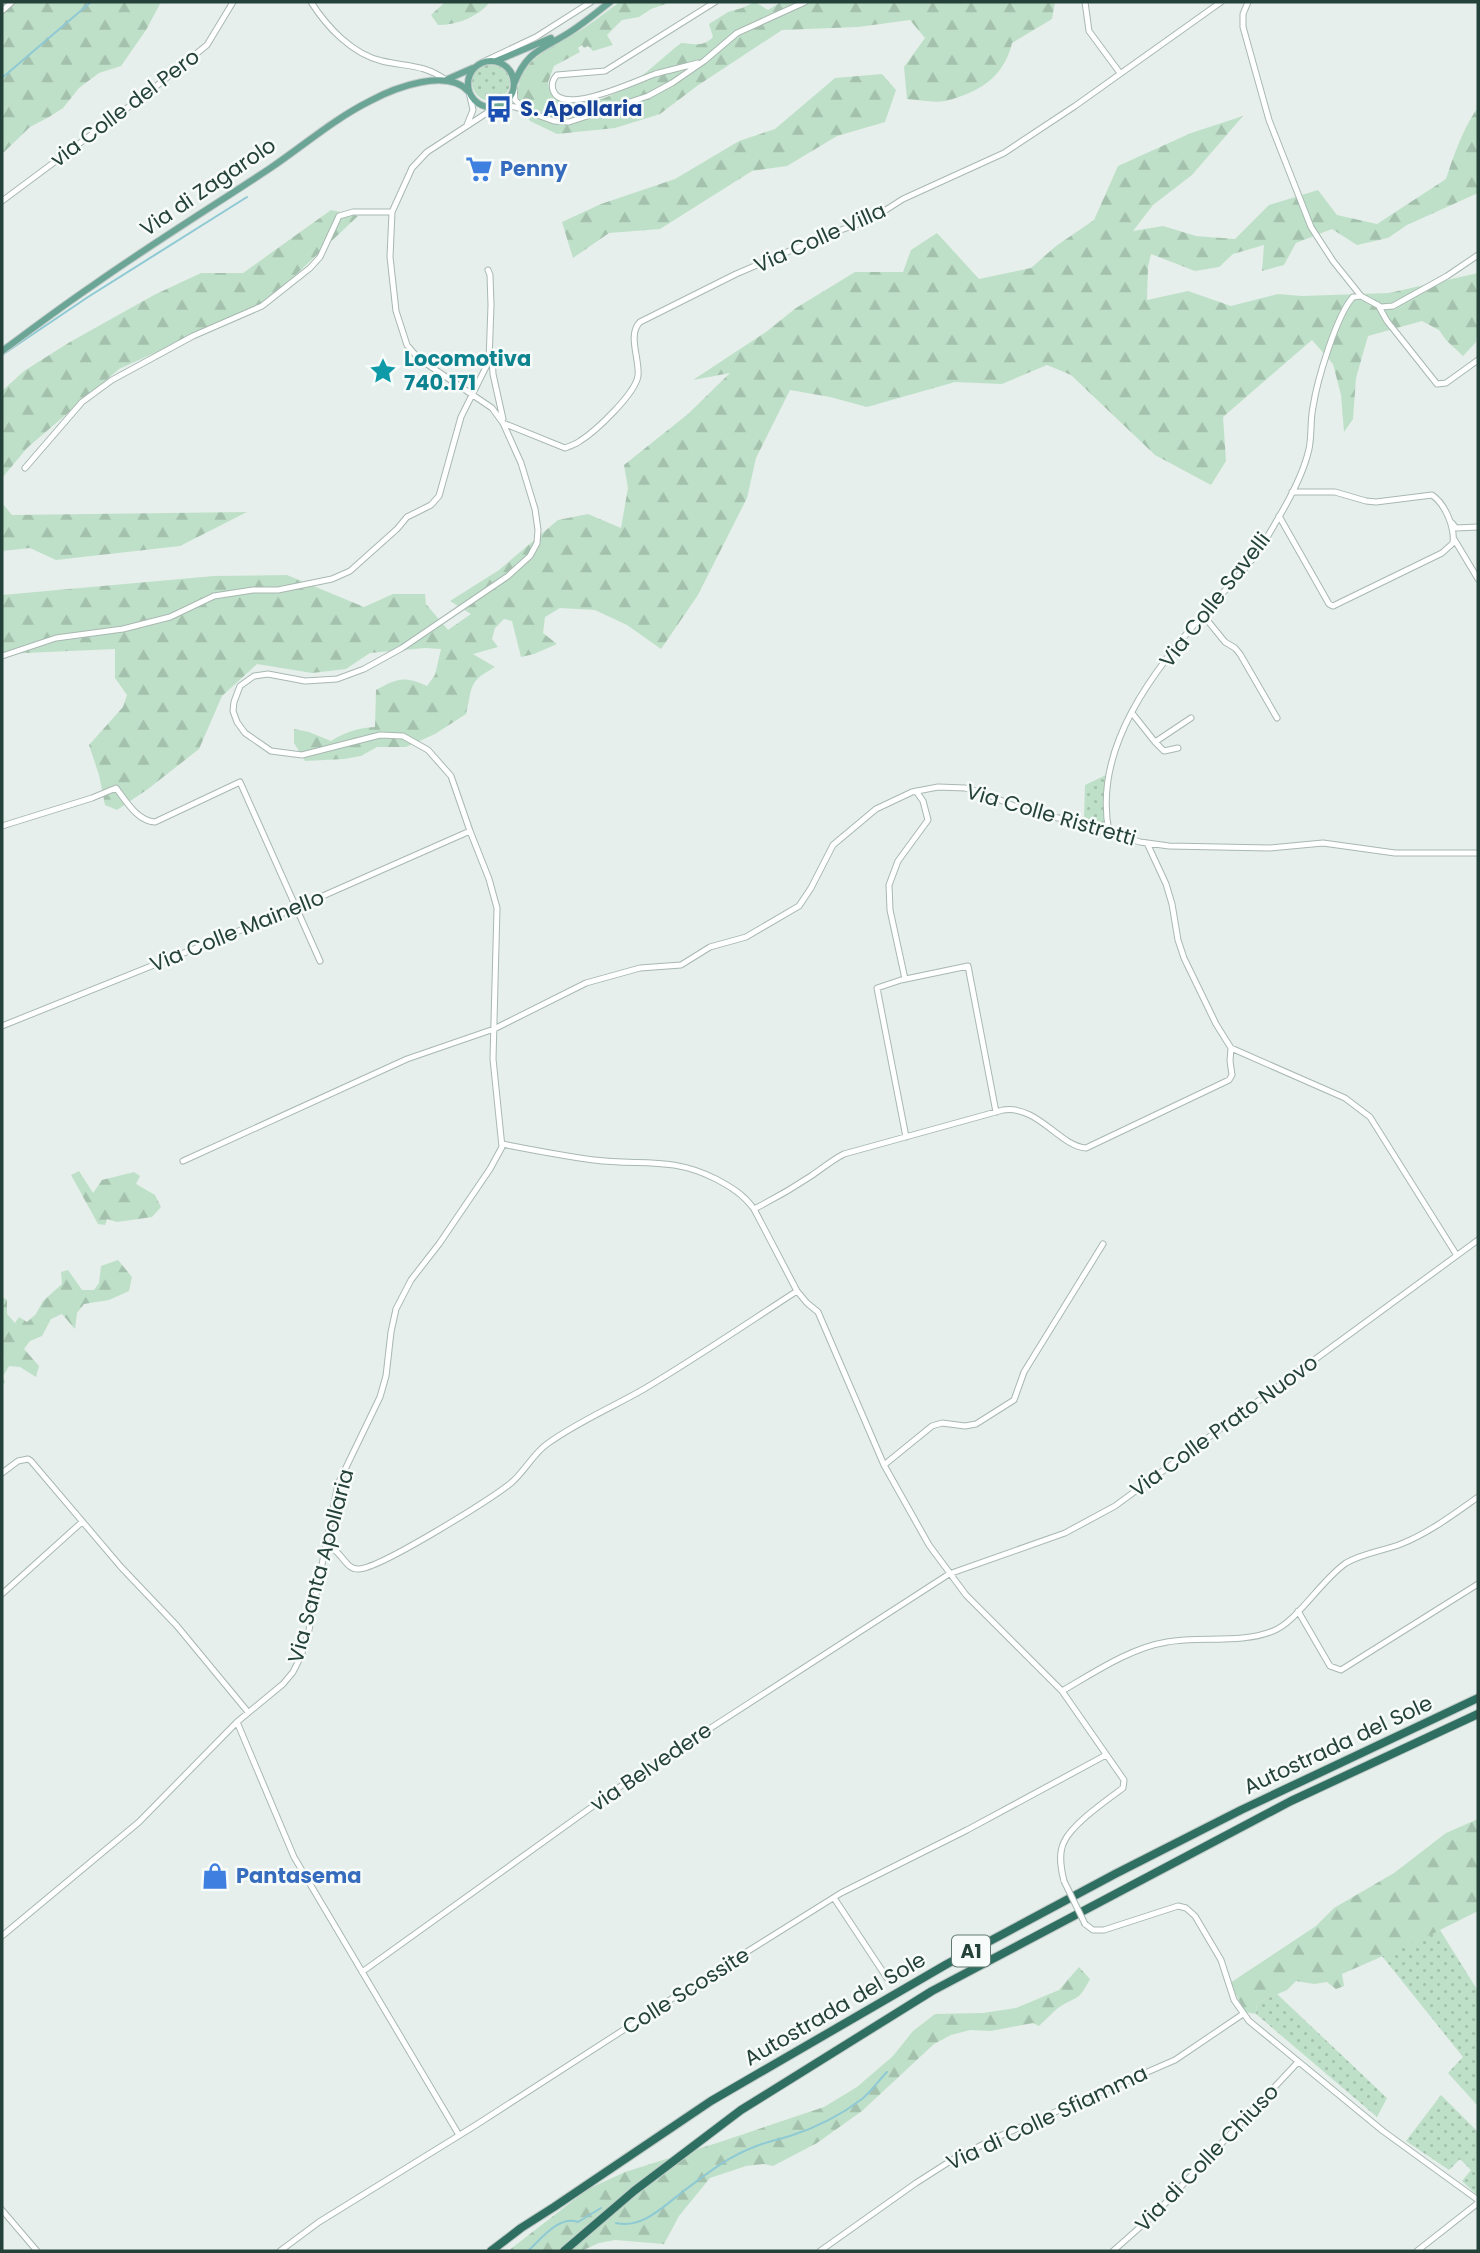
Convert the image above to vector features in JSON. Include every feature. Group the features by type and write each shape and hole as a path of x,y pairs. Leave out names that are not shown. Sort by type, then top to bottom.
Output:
{"highway":[{"name":"Autostrada del Sole","path":"491,2251 710,2101 925,1976 1218,1821 1478,1698"},
{"name":"Autostrada del Sole","path":"564,2251 634,2191 741,2110 932,1991 1291,1801 1478,1714"}],"main road":[{"path":"446,80 462,84 476,102 483,106 499,105 510,96 531,55 575,29 610,2"},
{"path":"469,92 468,81 475,67 483,62 495,61 575,29"},
{"path":"495,61 507,67 513,86"},
{"name":"Via di Zagarolo","path":"2,351 101,279 273,167 331,123 372,100 411,85 446,80 475,67"}],"street":[{"path":"2,11 12,2"},
{"name":"via Colle del Pero","path":"2,201 154,88 207,45 233,2"},
{"path":"311,2 331,29 360,51 379,61 430,69 446,80"},
{"path":"483,62 536,37 591,2"},
{"path":"704,61 654,74 608,92 586,97 563,99 552,89 553,80 559,74 606,71 715,2"},
{"path":"503,423 492,408 422,362 406,342 393,298 390,257 392,212 406,179 418,160 499,105 512,106 556,122 576,121 661,90 704,61 737,33 805,2"},
{"path":"1085,2 1089,31 1120,73"},
{"name":"Via Colle Villa","path":"503,423 565,448 580,442 616,410 634,388 638,376 635,332 640,322 736,274 870,220 903,199 1004,153 1221,2"},
{"path":"1248,2 1243,14 1243,27 1269,120 1312,229 1361,296 1384,307 1394,306 1478,255"},
{"path":"513,86 517,103 531,112"},
{"path":"464,128 473,113 469,92"},
{"path":"25,468 82,402 112,380 193,336 262,306 310,268 320,257 339,216 353,212 392,212"},
{"path":"488,270 491,290 492,374 503,423 521,463 535,509 538,536 530,556 508,576 444,622 351,675 324,681 305,681 268,674 254,676 240,686 233,704 235,718 245,733 261,746 281,753 302,755 380,735 398,735 412,739 438,759 451,776 497,908 494,1069 502,1144 595,1160 656,1162 690,1167 739,1192 754,1209 797,1292 818,1312 884,1465 929,1545 975,1604 1062,1691 1124,1779 1124,1785 1093,1811 1065,1840 1061,1859 1064,1881 1085,1924 1093,1930 1104,1930 1178,1906 1186,1908 1195,1916 1221,1959 1230,1992 1243,2014 1382,2131 1478,2201 1417,2251"},
{"name":"Via Colle Savelli","path":"1109,831 1106,790 1110,770 1132,713 1159,670 1250,562 1279,516 1308,454 1312,409 1321,374 1346,306 1353,297 1361,296"},
{"path":"1378,305 1387,321 1437,384 1447,382 1478,360"},
{"path":"2,656 56,638 124,629 170,617 214,596 298,587 332,579 350,571 410,514 431,505 437,499 456,430 489,361 491,340"},
{"path":"1292,492 1328,491 1376,502 1432,495 1438,500 1450,522 1454,539 1478,579"},
{"path":"1279,516 1329,604 1333,606 1442,553 1452,546 1454,539"},
{"path":"1450,522 1456,528 1478,527"},
{"path":"1203,615 1225,642 1237,650 1277,718"},
{"path":"1132,713 1164,751 1178,748"},
{"path":"1155,742 1191,718"},
{"path":"2,826 116,788 140,817 155,822 239,781 320,961"},
{"name":"Via Colle Ristretti","path":"183,1161 407,1059 494,1029 586,983 640,968 681,965 710,947 746,937 799,905 834,845 877,809 916,791 938,787 965,788 1030,813 1109,831 1119,837 1169,846 1269,848 1323,843 1395,853 1478,853"},
{"path":"905,979 888,891 898,861 928,820 923,801 916,791"},
{"name":"Via Colle Mainello","path":"2,1026 297,908 470,831"},
{"path":"1147,843 1166,884 1184,958 1216,1024 1231,1048 1345,1098 1370,1117 1456,1254"},
{"path":"906,1137 877,988 905,979 969,967 996,1112"},
{"path":"754,1209 844,1154 1008,1109 1017,1110 1052,1128 1075,1146 1091,1147 1229,1080 1232,1074 1231,1048"},
{"name":"Via Santa Apollaria","path":"2,1936 139,1822 237,1722 283,1684 299,1662 309,1630 342,1472 360,1442 380,1397 386,1376 396,1309 411,1280 490,1169 502,1144"},
{"name":"Via Colle Prato Nuovo","path":"949,1574 1023,1549 1102,1514 1478,1240"},
{"path":"884,1465 932,1426 942,1423 965,1426 976,1424 1015,1398 1024,1372 1103,1244"},
{"path":"326,1547 334,1548 356,1569 389,1557 508,1485 549,1442 698,1356 797,1292"},
{"path":"2,1473 18,1461 29,1459 121,1567 177,1626 248,1712"},
{"path":"1062,1691 1140,1649 1164,1642 1253,1637 1276,1630 1347,1563 1419,1536 1478,1497"},
{"path":"2,1594 82,1522"},
{"name":"via Belvedere","path":"362,1972 621,1786 949,1574"},
{"path":"1298,1611 1330,1666 1339,1670 1388,1643 1478,1584"},
{"path":"237,1722 294,1857 459,2135"},
{"name":"Colle Scossite","path":"280,2251 319,2222 834,1898 1106,1755"},
{"path":"834,1898 887,1978"},
{"name":"Via di Colle Sfiamma","path":"820,2251 952,2160 1000,2136 1175,2060 1243,2014"},
{"name":"Via di Colle Chiuso","path":"1113,2251 1156,2213 1298,2062"},
{"path":"2,2210 37,2251"}],"green space":[{"path":"4,2 161,2 146,30 121,66 99,73 79,88 63,108 30,127 2,154"},
{"path":"445,2 490,2 467,19 438,25 431,15"},
{"path":"620,2 671,2 651,9 639,17 622,20 607,35 613,45 593,51 582,45 578,48 580,52 554,66 548,82 557,99 585,102 616,93 681,43 698,44 710,40 713,37 709,24 728,12 755,2 768,10 781,2 1055,2 1052,19 1012,43 1003,65 988,82 969,93 945,101 907,99 904,67 925,38 910,20 858,27 782,30 660,114 615,128 557,134 530,121 518,96 519,83 531,62"},
{"path":"491,63 504,69 510,82 504,95 491,101 478,95 472,82 478,69"},
{"path":"882,74 896,90 885,122 837,136 787,166 752,171 660,229 609,233 573,258 562,222 601,204 675,179 739,141 775,129 835,78"},
{"path":"1478,107 1478,193 1407,225 1388,238 1357,245 1332,229 1296,243 1284,265 1262,271 1264,245 1233,254 1219,267 1195,271 1151,254 1147,300 1188,291 1231,306 1278,294 1302,296 1389,293 1478,273 1476,342 1463,356 1439,330 1422,321 1368,336 1356,378 1353,419 1344,432 1341,395 1333,364 1312,340 1223,417 1226,461 1211,485 1155,455 1071,375 1047,365 1002,384 955,382 867,407 790,390 756,458 747,498 698,595 661,649 627,625 595,610 560,608 545,617 543,633 557,644 521,657 512,621 504,619 495,628 492,639 498,647 473,654 495,667 473,685 466,714 435,734 406,747 377,747 361,756 305,761 294,743 294,729 331,741 352,731 375,727 376,690 401,680 427,686 435,675 441,649 370,653 346,669 312,673 257,664 222,696 199,749 117,810 105,805 89,745 123,707 127,695 115,678 115,649 2,654 2,595 214,576 287,575 364,607 393,594 425,594 426,604 448,630 471,614 450,601 499,570 558,520 588,514 621,528 628,488 624,465 688,414 730,373 693,380 766,332 796,308 855,272 903,272 911,250 937,233 979,279 1031,268 1056,246 1094,220 1118,166 1191,133 1243,116 1192,175 1153,205 1133,231 1163,226 1196,236 1235,239 1269,205 1318,190 1337,215 1377,224 1446,179 1459,142"},
{"path":"331,210 358,216 267,302 119,369 27,448 2,478 2,391 24,371 154,295 201,273 243,273"},
{"path":"2,503 12,515 247,512 180,546 56,560 30,548 2,551"},
{"path":"1106,775 1105,828 1084,821 1085,785"},
{"path":"79,1171 93,1193 102,1180 134,1172 140,1176 136,1184 155,1195 161,1207 152,1217 117,1222 107,1219 105,1225 98,1224 71,1175"},
{"path":"118,1260 132,1277 129,1291 109,1300 84,1304 77,1313 75,1329 62,1314 51,1319 42,1336 30,1341 24,1349 39,1366 36,1377 20,1367 9,1366 3,1376 5,1383 2,1384 2,1297 7,1300 7,1314 15,1323 19,1317 27,1322 36,1314 43,1301 62,1284 61,1272 68,1270 82,1290 94,1290 99,1283 101,1266"},
{"path":"1478,1819 1478,1911 1342,1974 1344,1986 1336,1989 1327,1982 1314,1984 1296,1981 1287,1990 1257,2003 1256,2014 1245,2012 1230,1983 1316,1926 1334,1908 1394,1873 1446,1833"},
{"path":"1440,1930 1478,1991 1478,2106 1448,2073 1463,2057 1382,1956"},
{"path":"1079,1967 1090,1979 1084,1991 1058,2008 1039,2026 1033,2023 991,2031 970,2030 951,2035 934,2044 862,2111 817,2143 773,2166 746,2166 710,2178 679,2216 664,2244 615,2240 581,2251 508,2251 588,2189 625,2172 824,2107 857,2087 893,2056 913,2031 935,2014 983,2013 1016,2008 1059,1990"},
{"path":"1277,1994 1387,2098 1377,2117 1256,2014 1257,2003"},
{"path":"1441,2095 1478,2132 1478,2196 1462,2181 1471,2170 1460,2159 1449,2170 1406,2141"}],"waterway":[{"path":"2,78 91,2"},
{"path":"2,355 88,297 247,197"},
{"path":"616,2223 643,2220 734,2156 837,2116 865,2096 887,2072"},
{"path":"528,2251 557,2225 578,2222 601,2208"}],"place":[{"name":"S. Apollaria","path":"499,109"},
{"name":"Penny","path":"479,169"},
{"name":"Locomotiva 740.171","path":"383,371"},
{"name":"Pantasema","path":"215,1876"}]}
